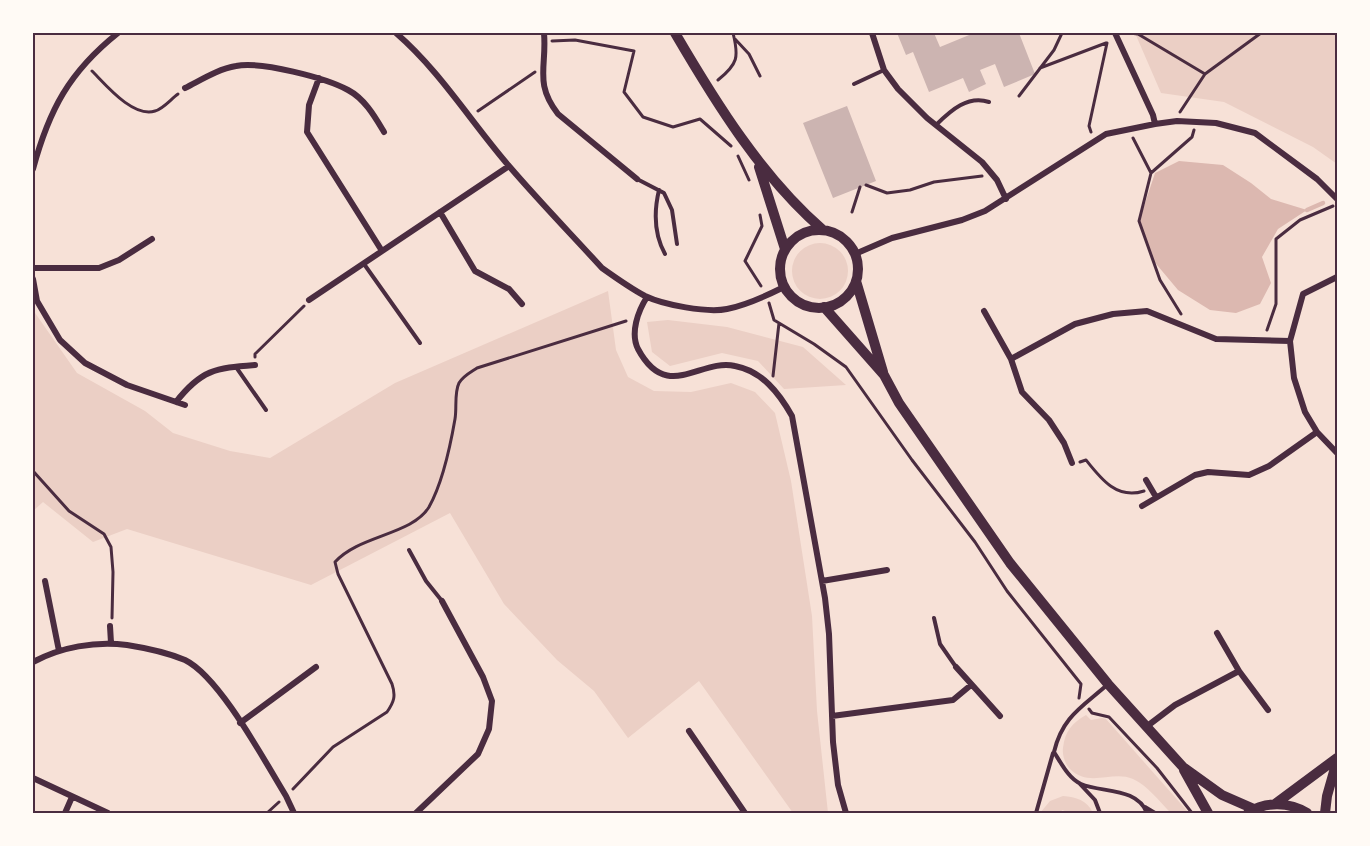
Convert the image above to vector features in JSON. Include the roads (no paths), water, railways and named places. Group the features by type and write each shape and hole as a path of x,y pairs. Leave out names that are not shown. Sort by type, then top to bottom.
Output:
{"main road":[{"path":"675,33 758,161 797,207 823,230"},
{"path":"758,161 785,249"},
{"path":"812,230 823,230 842,237 855,254 858,272 851,291 843,299 824,307 815,308 797,301 784,287 780,268 785,249 801,233 812,230"},
{"path":"856,281 884,375 899,403 1010,563 1108,684 1183,767 1222,795 1251,811 1275,804 1337,759"},
{"path":"824,307 884,375"},
{"path":"1325,813 1337,759"},
{"path":"1183,767 1208,813"},
{"path":"1275,804 1290,805 1307,813"}],"street":[{"path":"33,169 52,112 85,63 118,33"},
{"path":"396,33 431,69 509,166 602,268 647,297 695,308 725,310 744,305 784,287"},
{"path":"544,33 544,89 549,101 558,114 637,179"},
{"path":"872,33 884,70 910,102 982,162 1006,199"},
{"path":"1116,36 1153,115 1155,124"},
{"path":"185,88 216,72 237,65 258,65 319,78 349,90 363,101 384,132"},
{"path":"319,78 309,105 307,132 382,251"},
{"path":"855,254 892,238 962,220 1006,199 1034,178 1106,134 1177,121 1216,123 1255,133 1317,179 1337,202"},
{"path":"309,300 509,166"},
{"path":"440,212 475,271 509,289 522,304"},
{"path":"33,268 99,268 119,260 152,239"},
{"path":"1337,277 1303,294 1290,341 1294,378 1305,412 1317,432 1337,453"},
{"path":"33,279 37,301 60,339 85,363 127,385 186,405"},
{"path":"647,297 636,318 636,344 645,360 658,371 674,376 721,366 734,365 749,370 772,387 792,416 822,581 829,634 832,716 838,785 846,813"},
{"path":"984,311 1011,358 1022,392 1048,420 1064,443 1072,463"},
{"path":"1011,358 1075,324 1113,314 1147,311 1216,339 1290,341"},
{"path":"176,402 189,386 204,374 225,367 255,365"},
{"path":"1142,506 1195,475 1208,472 1249,475 1269,466 1317,432"},
{"path":"1146,480 1156,497"},
{"path":"822,581 887,570"},
{"path":"45,581 59,651"},
{"path":"416,813 478,754 489,729 492,701 483,677 442,601"},
{"path":"111,626 111,643"},
{"path":"1217,633 1239,671 1268,710"},
{"path":"33,662 73,646 111,643 153,649 187,661 218,688 286,796 294,813"},
{"path":"240,723 316,667"},
{"path":"956,668 999,716"},
{"path":"1146,727 1175,705 1239,671"},
{"path":"832,716 953,700 971,685"},
{"path":"689,731 745,813"},
{"path":"33,778 108,813"},
{"path":"65,813 72,797"}],"lane":[{"path":"854,84 884,70"},
{"path":"936,125 953,108 979,99 989,102"},
{"path":"637,179 664,193 672,210 677,244"},
{"path":"659,190 655,206 656,224 659,243 665,254"},
{"path":"364,264 420,343"},
{"path":"235,366 266,410"},
{"path":"409,550 426,581 442,601"},
{"path":"934,618 940,644 956,668"},
{"path":"1036,813 1058,735 1068,718 1108,684"},
{"path":"1053,752 1068,774 1095,800 1100,813"},
{"path":"1080,784 1130,795 1155,813"},
{"path":"1145,807 1147,813"}],"waterway":[{"path":"1307,210 1323,203"}]}
